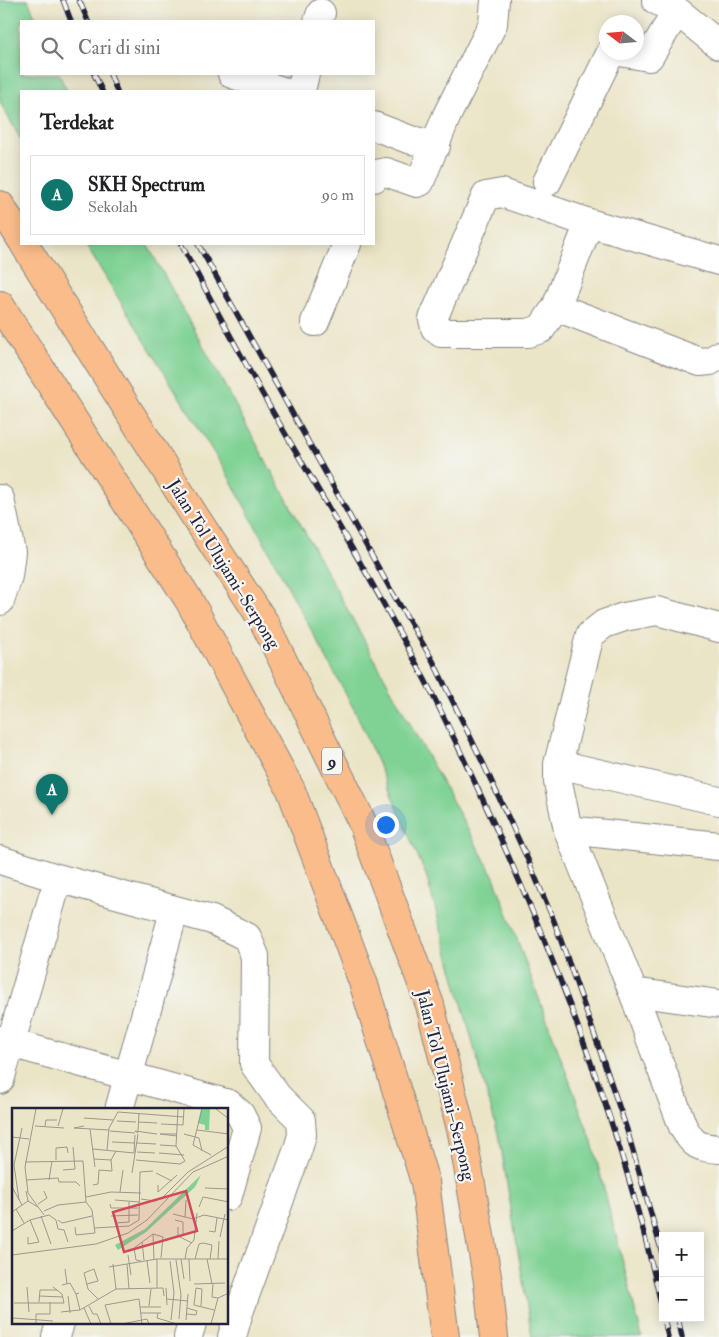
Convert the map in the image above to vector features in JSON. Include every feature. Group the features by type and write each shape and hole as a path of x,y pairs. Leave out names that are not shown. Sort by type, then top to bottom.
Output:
{"highway":[{"path":"0,205 20,237"},
{"name":"Jalan Tol Ulujami–Serpong","path":"25,245 194,515 264,622 362,822 430,1005 462,1133 488,1282 494,1337"},
{"path":"0,305 190,602 291,790 363,982 424,1182 445,1337"}],"street":[{"path":"375,177 377,174 386,172 417,184 423,176 447,115 493,24 495,0"},
{"path":"644,55 649,56 666,6 719,45"},
{"path":"547,182 607,60"},
{"path":"235,75 279,90"},
{"path":"301,90 305,75"},
{"path":"375,126 408,140 436,146"},
{"path":"589,223 556,308 540,329 528,333 441,333 436,328 433,319 486,196 502,193 589,223 719,261"},
{"path":"315,322 347,245"},
{"path":"556,308 700,362 710,361 719,356"},
{"path":"0,499 11,552 8,576 0,601"},
{"path":"719,628 657,612 624,617 604,624 590,635 558,764 558,782 568,830 633,992 682,1127 696,1146 719,1149"},
{"path":"558,764 719,801"},
{"path":"568,830 719,846"},
{"path":"0,860 57,878 212,920 248,937 255,956 254,1064 277,1096 301,1120 302,1135 238,1315 232,1337"},
{"path":"0,1080 5,1042 53,896"},
{"path":"120,1108 170,926"},
{"path":"633,992 719,1004"},
{"path":"5,1042 229,1104 240,1114 247,1128 229,1192"},
{"path":"56,1337 60,1324"},
{"path":"188,1337 192,1324"}],"green space":[{"path":"0,0 28,0 37,20 20,20 20,75 59,75 67,90 20,90 20,138 0,102"},
{"path":"86,245 148,245 494,877 592,1142 642,1337 532,1337 500,1141 426,875 357,715 230,479"}],"railway":[{"path":"63,0 71,20"},
{"path":"79,0 88,20"},
{"path":"94,75 102,90"},
{"path":"110,75 117,90"},
{"path":"182,245 263,395 405,642 462,754 538,924 587,1052 630,1181 659,1296"},
{"path":"199,245 392,592 433,661 528,860 554,921 597,1042 627,1130 659,1242"},
{"path":"665,1322 668,1337"},
{"path":"679,1322 682,1337"}],"place":[{"name":"SKH Spectrum","path":"52,815"}]}
